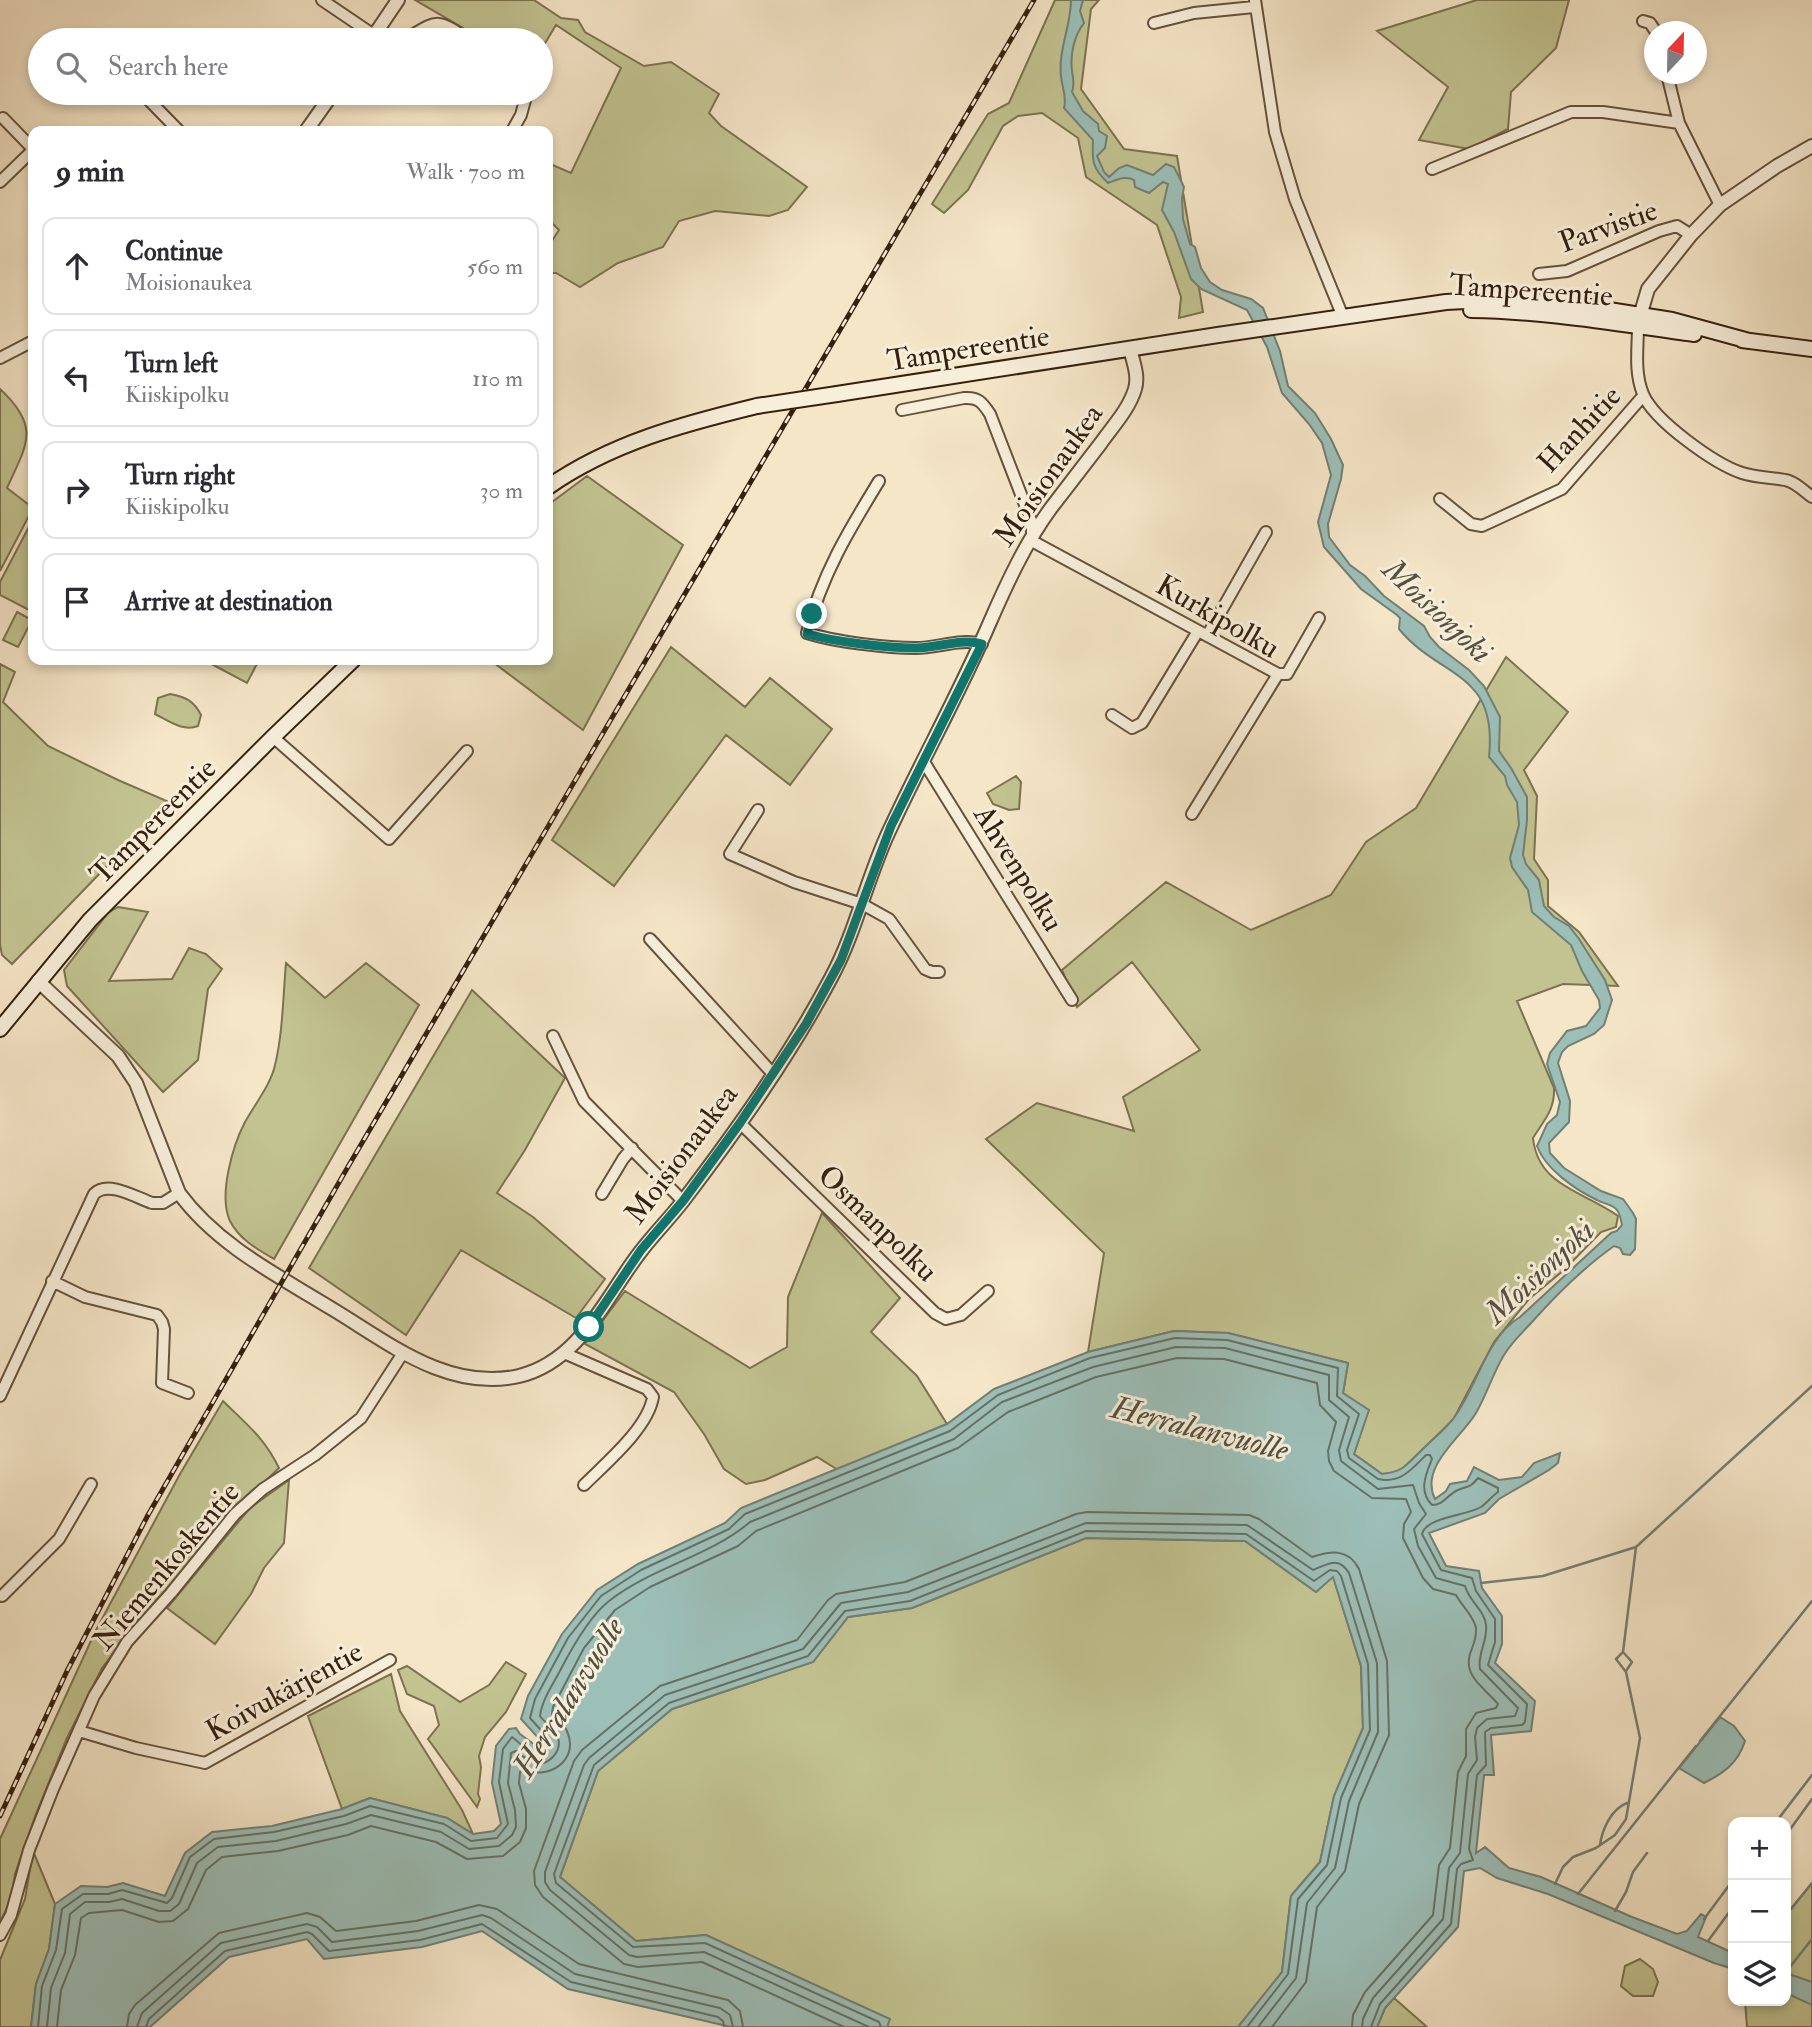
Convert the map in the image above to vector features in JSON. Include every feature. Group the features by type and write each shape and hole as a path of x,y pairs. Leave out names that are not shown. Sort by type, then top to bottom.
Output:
{"main road":[{"name":"Tampereentie","path":"553,484 592,459 626,444 688,423 758,407 1242,331 1410,309 1513,310 1639,319"},
{"path":"1639,319 1749,341 1812,349"},
{"name":"Tampereentie","path":"0,1029 90,920 343,665"}],"street":[{"path":"321,0 360,28"},
{"path":"381,28 398,0"},
{"path":"1154,23 1194,13 1254,4 1275,132 1295,199 1343,317"},
{"path":"423,28 429,24 439,24 451,28"},
{"path":"1669,84 1679,123 1720,205"},
{"path":"154,105 174,126"},
{"path":"310,126 324,105"},
{"path":"515,126 524,105"},
{"path":"1432,169 1571,112 1603,112 1679,123"},
{"path":"4,118 28,144"},
{"name":"Tampereentie","path":"1639,319 1648,289 1720,205 1812,146"},
{"path":"0,182 28,154"},
{"name":"Parvistie","path":"1539,274 1567,271 1659,231 1677,226 1692,235"},
{"path":"1639,319 1637,372 1643,396 1664,423 1739,472 1765,480 1787,480 1812,497"},
{"path":"0,358 28,344"},
{"name":"Moisionaukea","path":"38,981 118,1056 136,1083 179,1193 202,1220 244,1254 403,1353 443,1372 476,1379 500,1379 523,1375 545,1365 564,1353 589,1327 641,1250 683,1201 774,1075 831,980 883,844 982,644 1012,573 1048,513 1126,409 1137,384 1130,349"},
{"name":"Hanhitie","path":"1440,499 1471,524 1482,526 1562,489 1643,396"},
{"path":"902,410 973,397 982,402 990,414 1032,523 1032,541"},
{"path":"879,481 842,541 823,581 807,634 825,639 917,648 971,641 982,644"},
{"path":"1112,715 1132,728 1142,723 1203,634 1266,532"},
{"name":"Kurkipolku","path":"1032,541 1278,674 1192,814"},
{"path":"1278,674 1287,674 1319,618"},
{"path":"273,737 389,839 467,751"},
{"name":"Ahvenpolku","path":"924,762 1072,999"},
{"path":"758,810 730,854 794,883 862,904 889,919 925,969 939,972"},
{"path":"650,939 774,1075"},
{"path":"553,1036 584,1101 683,1201"},
{"name":"Osmanpolku","path":"740,1123 935,1314 946,1319 961,1315 988,1291"},
{"path":"602,1194 622,1159 632,1148"},
{"path":"0,1396 94,1194 107,1187 152,1203 163,1203 179,1193"},
{"path":"52,1282 85,1297 157,1315 164,1329 162,1383 188,1393"},
{"name":"Niemenkoskentie","path":"0,1934 11,1915 29,1850 94,1696 127,1642 235,1514 264,1489 315,1455 361,1418 403,1353"},
{"path":"564,1353 648,1389 653,1397 645,1419 584,1485"},
{"path":"1,1595 59,1539 91,1484"},
{"name":"Koivukärjentie","path":"79,1731 136,1748 205,1763 390,1660"}],"green space":[{"path":"415,0 534,0 561,18 578,20 585,32 644,66 671,62 719,94 709,113 721,126 807,187 788,210 769,216 715,211 679,221 663,247 618,263 580,287 553,273 553,239 559,230 553,224 553,165 571,173 621,68 556,25 553,30 463,28"},
{"path":"1055,0 1099,0 1091,9 1081,89 1124,149 1177,156 1203,312 1179,318 1181,297 1157,225 1086,177 1078,138 1042,113 1018,116 1003,126 968,190 944,213 932,204 988,114 1009,103"},
{"path":"1477,0 1569,0 1556,48 1511,92 1508,129 1469,149 1419,140 1448,87 1377,31"},
{"path":"0,389 13,402 26,425 24,447 7,488 28,504 28,518 0,571"},
{"path":"587,476 683,545 583,730 497,665 553,665 553,501"},
{"path":"28,529 28,609 0,595 0,582"},
{"path":"17,612 28,618 28,628 18,647 3,640"},
{"path":"671,647 745,707 770,678 832,729 790,785 726,735 614,886 552,840"},
{"path":"1506,657 1568,712 1524,770 1537,796 1534,859 1548,880 1548,906 1579,932 1618,986 1563,984 1517,1001 1554,1088 1551,1109 1533,1138 1537,1154 1554,1178 1618,1216 1616,1227 1601,1232 1564,1270 1529,1299 1494,1342 1453,1420 1399,1472 1382,1474 1354,1454 1368,1411 1343,1393 1348,1363 1228,1333 1174,1331 1088,1352 1104,1253 986,1139 1037,1103 1134,1131 1123,1097 1200,1050 1132,962 1077,1007 1062,970 1166,882 1251,930 1331,895 1366,842 1416,808"},
{"path":"0,664 15,672 3,702 48,746 169,802 12,964 2,955 0,945"},
{"path":"213,665 256,665 247,683"},
{"path":"170,694 185,698 195,706 201,715 198,726 181,727 155,714 158,698"},
{"path":"1016,776 1021,782 1019,809 1009,810 993,804 987,793"},
{"path":"118,907 148,912 109,981 172,979 189,948 206,954 222,969 208,989 198,1060 163,1092 67,986 64,970 108,913"},
{"path":"286,963 325,998 366,963 419,1005 274,1259 249,1243 230,1221 226,1184 228,1170 245,1122 275,1065"},
{"path":"472,990 565,1078 525,1150 497,1193 533,1217 605,1279 576,1318 461,1250 406,1335 309,1268"},
{"path":"822,1213 900,1298 871,1332 917,1376 947,1424 838,1470 817,1457 765,1480 746,1484 724,1469 704,1434 674,1392 585,1344 625,1291 750,1368 787,1347 788,1297"},
{"path":"223,1401 261,1440 279,1468 219,1525 102,1668 67,1738 36,1814 15,1874 11,1899 0,1923 0,1839 95,1632 180,1474"},
{"path":"289,1480 284,1543 264,1568 251,1594 215,1644 167,1608 250,1508"},
{"path":"1086,1538 1245,1541 1316,1592 1333,1576 1361,1666 1363,1728 1334,1796 1320,1862 1291,1896 1282,1972 1238,2027 887,2027 889,2019 706,1935 636,1941 560,1877 598,1771 672,1709 813,1662 848,1617 912,1608"},
{"path":"506,1662 526,1674 506,1712 485,1737 479,1756 480,1799 477,1807 428,1739 439,1725 434,1706 407,1694 398,1670 407,1666 460,1702 489,1685"},
{"path":"391,1674 400,1711 462,1810 473,1834 447,1818 370,1798 342,1809 308,1716"},
{"path":"33,1851 55,1904 49,1949 36,1984 31,2027 0,2027 0,1960 25,1899"},
{"path":"1812,1883 1812,2027 1747,2027 1745,2006 1791,2006 1791,1909"},
{"path":"1640,1959 1653,1969 1658,1982 1653,1996 1633,1996 1621,1986 1625,1966"},
{"path":"1394,1998 1427,2027 1377,2027 1385,2008"}],"water":[{"name":"Herralanvuolle","path":"1071,0 1083,0 1080,11 1084,23 1075,39 1072,52 1072,92 1083,111 1098,124 1099,131 1107,136 1105,148 1097,156 1104,172 1109,177 1127,165 1153,175 1166,164 1174,167 1184,187 1183,219 1201,268 1210,282 1222,290 1251,299 1263,308 1280,351 1288,386 1315,413 1343,465 1328,524 1329,537 1350,565 1384,596 1424,626 1439,647 1469,670 1484,686 1500,717 1499,751 1527,797 1523,855 1526,864 1539,880 1544,906 1554,917 1569,926 1579,939 1605,980 1612,1000 1604,1025 1594,1034 1568,1046 1562,1052 1558,1063 1570,1101 1569,1122 1549,1143 1550,1153 1564,1168 1601,1191 1623,1199 1636,1219 1635,1249 1630,1255 1623,1254 1620,1248 1614,1246 1603,1254 1561,1291 1517,1338 1500,1362 1476,1413 1444,1453 1433,1476 1435,1499 1446,1491 1450,1484 1467,1481 1474,1467 1499,1480 1522,1477 1534,1463 1560,1453 1558,1463 1499,1499 1485,1513 1429,1533 1446,1566 1479,1571 1482,1588 1502,1616 1502,1644 1495,1663 1535,1701 1531,1731 1491,1735 1494,1775 1484,1775 1476,1853 1485,1847 1509,1868 1541,1877 1677,1934 1687,1931 1701,1914 1706,1917 1698,1937 1728,1951 1728,1967 1548,1894 1497,1878 1480,1868 1464,1871 1458,1927 1385,2008 1377,2027 1238,2027 1282,1972 1291,1896 1320,1862 1334,1796 1363,1728 1361,1666 1333,1577 1316,1592 1245,1541 1086,1538 912,1608 848,1617 813,1662 672,1709 598,1771 560,1877 636,1941 706,1935 890,2019 887,2027 731,2027 568,1989 482,1931 422,1947 324,1959 307,1939 229,1957 150,2027 31,2027 36,1984 49,1949 55,1904 81,1886 107,1887 123,1883 165,1896 185,1853 212,1832 272,1826 342,1809 370,1798 447,1818 473,1834 494,1831 501,1824 492,1783 496,1746 509,1729 516,1728 539,1748 542,1746 543,1743 521,1719 528,1696 562,1634 597,1590 638,1564 725,1523 741,1508 947,1424 994,1389 1088,1352 1174,1331 1228,1333 1348,1363 1343,1393 1369,1410 1354,1454 1382,1474 1396,1471 1408,1463 1453,1419 1490,1350 1508,1326 1622,1225 1615,1208 1589,1196 1562,1178 1547,1163 1537,1146 1547,1124 1557,1115 1560,1102 1547,1064 1550,1053 1567,1031 1586,1026 1600,1008 1599,1000 1571,945 1532,912 1528,890 1512,867 1510,858 1519,825 1517,802 1505,776 1489,757 1489,729 1484,707 1475,691 1463,679 1415,645 1399,629 1400,618 1361,589 1324,547 1318,522 1331,475 1322,443 1282,393 1267,347 1247,310 1201,289 1191,279 1174,232 1162,210 1168,184 1163,182 1149,193 1135,187 1134,180 1127,178 1108,183 1096,168 1093,140 1064,108 1061,66"},
{"path":"1720,1717 1734,1726 1745,1741 1729,1766 1704,1783 1679,1768"},
{"path":"1791,1975 1812,1982 1812,2005 1791,1995"}],"waterway":[{"path":"1481,1583 1543,1576 1636,1547 1812,1386"},
{"path":"1555,1884 1563,1867 1573,1857 1596,1848 1615,1835 1626,1819 1640,1738 1626,1672 1616,1659 1623,1652 1636,1547"},
{"path":"1700,1741 1812,1601"},
{"path":"1623,1652 1632,1662 1626,1671"},
{"path":"1578,1894 1696,1746"},
{"path":"1780,1817 1812,1775"},
{"path":"1791,1828 1812,1799"},
{"path":"1600,1845 1608,1821 1616,1810 1627,1803"},
{"path":"1615,1911 1633,1872 1647,1853"},
{"path":"1791,1909 1812,1883"},
{"path":"1704,1919 1728,1887"},
{"path":"1708,1941 1728,1914"},
{"path":"1791,1966 1812,1939"}],"railway":[{"path":"0,1816 67,1671 148,1515 349,1165 1034,0"}],"route":[{"path":"589,1327 641,1250 662,1228 740,1123 806,1024 841,960 891,826 982,644 971,641 917,648 825,639 807,634 812,614"}],"water label":[{"name":"Moisionjoki","path":"1438,610"},
{"name":"Moisionjoki","path":"1539,1271"}]}
